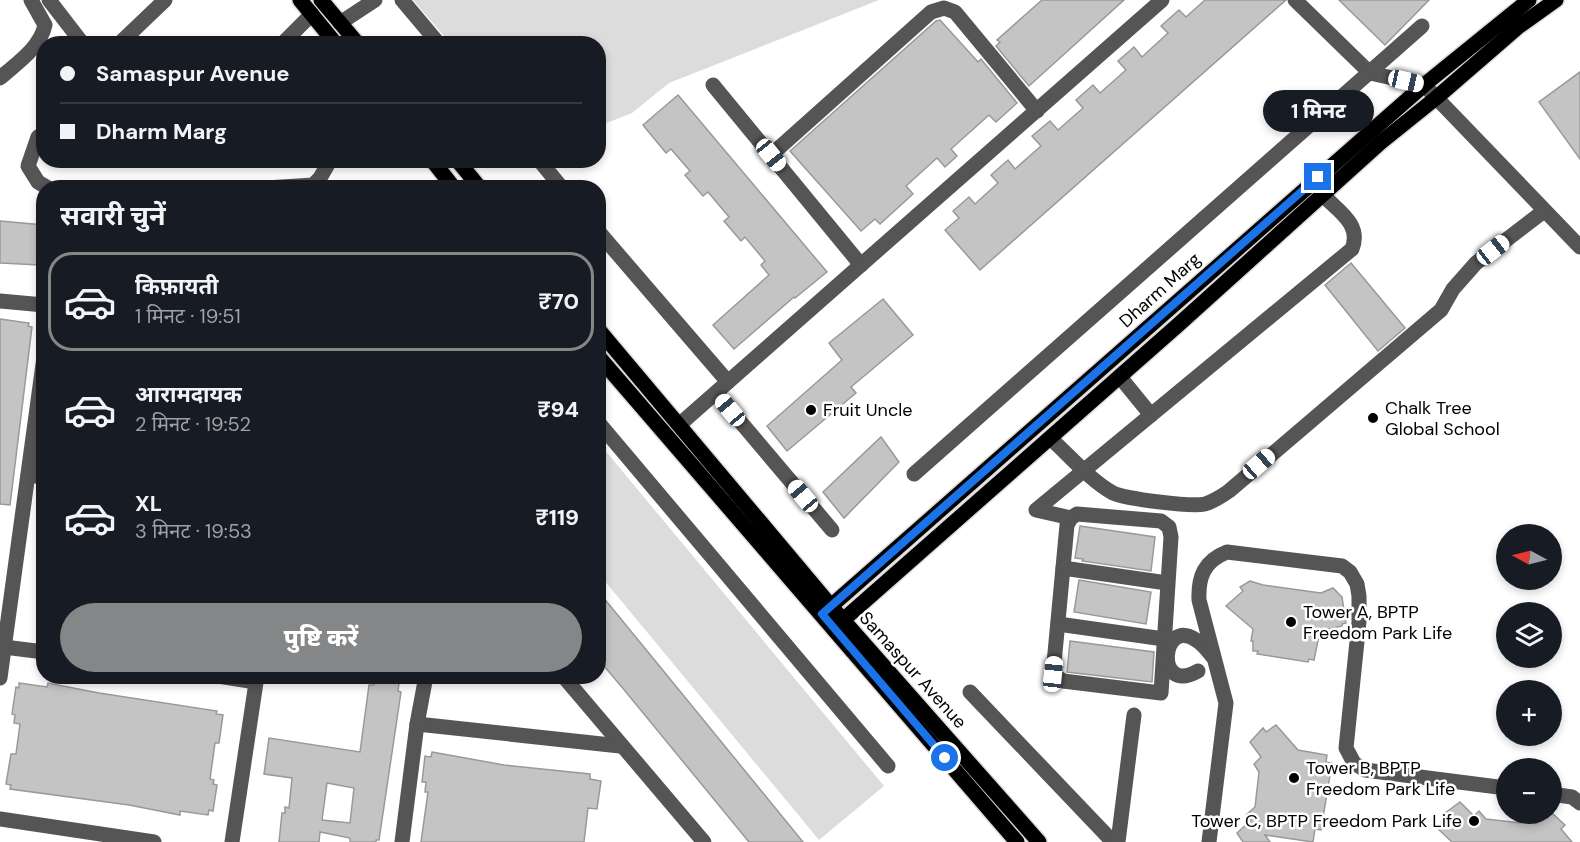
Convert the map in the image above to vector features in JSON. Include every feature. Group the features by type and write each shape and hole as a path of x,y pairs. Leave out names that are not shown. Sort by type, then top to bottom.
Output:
{"main road":[{"path":"300,0 330,36"},
{"path":"321,0 351,36"},
{"name":"Dharm Marg","path":"827,610 1424,85 1529,0"},
{"path":"838,624 1120,377 1380,143 1518,27 1556,0"},
{"path":"438,168 448,180"},
{"path":"464,168 473,180"},
{"name":"Samaspur Avenue","path":"606,338 679,425 1017,842"},
{"name":"Samaspur Avenue","path":"606,365 827,610"},
{"name":"Samaspur Avenue","path":"838,624 1039,842"}],"street":[{"path":"30,0 45,25 42,36"},
{"path":"49,0 77,36"},
{"path":"340,22 375,0"},
{"path":"402,0 432,36"},
{"path":"679,425 1162,0"},
{"path":"1295,0 1370,73 1424,85 1580,247"},
{"path":"127,36 159,2"},
{"path":"771,155 931,12 945,8 955,12 1037,111"},
{"path":"290,36 312,14"},
{"path":"914,474 1422,27"},
{"path":"0,78 36,45"},
{"path":"713,85 861,265"},
{"path":"36,143 28,166 37,180"},
{"path":"546,168 555,180"},
{"path":"1071,518 1036,510 1352,249 1356,233 1351,223 1323,195"},
{"path":"1050,438 1103,486 1121,496 1191,505 1215,500 1229,491 1441,310 1453,289 1476,263 1544,211"},
{"path":"606,240 728,382"},
{"path":"0,301 36,304"},
{"path":"1120,377 1151,415"},
{"path":"716,393 832,530"},
{"path":"0,678 4,647 6,588 28,475 36,416"},
{"path":"606,431 888,766"},
{"path":"28,475 36,476"},
{"path":"1077,514 1161,521 1169,527 1172,537 1161,693 1063,681 1053,674 1067,525 1071,518 1077,514"},
{"path":"1209,842 1226,703 1198,590 1206,564 1227,552 1342,566 1350,572 1357,584 1359,596 1359,622 1346,748 1354,763 1365,770 1496,787"},
{"path":"1063,568 1167,583"},
{"path":"1058,624 1164,639"},
{"path":"1198,671 1180,675 1170,668 1167,662 1167,649 1175,639 1188,636 1195,638 1215,659"},
{"path":"4,647 36,651"},
{"path":"232,842 255,684"},
{"path":"402,842 424,684"},
{"path":"570,684 704,842"},
{"path":"970,693 1116,842"},
{"path":"1116,842 1134,715"},
{"path":"417,724 620,746"},
{"path":"1562,796 1572,797 1580,803"},
{"path":"0,819 154,842"}],"shaded area":[{"path":"413,0 879,0 669,83 632,113 606,123 606,36 444,36"},
{"path":"606,451 884,786 819,840 606,582"}],"building":[{"path":"1042,0 1124,0 1029,86 996,46 1000,42 997,40"},
{"path":"1205,0 1286,0 980,270 945,230 959,218 953,211 969,197 975,204 998,183 991,175 1008,160 1015,169 1041,146 1032,136 1050,121 1058,130 1083,108 1076,100 1093,85 1100,93 1126,70 1118,61 1134,47 1142,57 1168,33 1161,26 1179,10 1186,17"},
{"path":"1339,0 1429,0 1385,45"},
{"path":"940,20 978,62 981,59 1017,103 996,122 989,115 951,149 957,156 945,167 937,158 906,186 913,194 880,224 875,219 861,231 790,151 936,21"},
{"path":"1580,72 1580,159 1539,102"},
{"path":"678,95 827,272 734,349 713,325 769,275 761,265 765,261 745,237 741,241 724,221 729,217 708,192 703,196 685,175 690,171 671,149 666,153 643,125"},
{"path":"0,221 36,224 36,265 0,263"},
{"path":"1351,263 1405,328 1378,351 1325,285"},
{"path":"883,299 913,335 851,387 856,393 787,451 767,426 842,360 829,343"},
{"path":"0,319 29,323 28,326 32,327 10,505 0,504"},
{"path":"881,437 899,462 844,518 823,492"},
{"path":"1080,526 1155,537 1151,571 1075,558"},
{"path":"1079,580 1151,592 1146,624 1074,612"},
{"name":"Tower A, BPTP Freedom Park Life","path":"1250,581 1321,593 1333,588 1342,597 1346,623 1320,631 1314,660 1309,659 1308,662 1257,654 1258,651 1253,651 1253,641 1251,641 1253,629 1226,606 1243,591 1240,587"},
{"path":"606,601 803,842 749,842 606,668"},
{"path":"1070,641 1154,652 1152,682 1067,672"},
{"path":"19,683 47,687 48,684 53,684 217,711 216,714 223,715 219,743 215,743 210,779 214,780 213,784 217,785 213,811 209,810 208,815 180,811 180,815 129,805 10,789 11,785 6,784 11,754 16,754 20,724 14,723 15,715 12,714 16,687 19,688"},
{"path":"399,684 398,691 401,692 379,840 350,842 350,838 320,832 319,842 279,842 282,813 285,813 285,807 289,808 292,778 264,774 269,738 360,752 369,685","holes":["327,783 354,788 350,823 322,820"]},
{"name":"Tower B, BPTP Freedom Park Life","path":"1276,725 1298,750 1327,755 1326,762 1332,763 1321,830 1315,829 1313,842 1265,835 1270,842 1243,842 1237,833 1251,820 1246,815 1255,807 1259,772 1254,764 1261,757 1250,742 1263,728 1266,732"},
{"path":"432,752 504,765 590,774 590,779 601,781 597,809 588,808 584,842 421,842 428,792 425,792 426,782 422,782 425,756 431,757"},
{"name":"Tower C, BPTP Freedom Park Life","path":"1460,802 1474,816 1479,811 1486,819 1496,820 1496,824 1562,822 1565,825 1561,829 1572,842 1452,842 1437,828 1448,816 1445,813"}],"place":[{"name":"Fruit Uncle","path":"811,410"},
{"name":"Chalk Tree Global School","path":"1373,418"},
{"name":"Tower A, BPTP Freedom Park Life","path":"1291,622"},
{"name":"Tower B, BPTP Freedom Park Life","path":"1294,778"},
{"name":"Tower C, BPTP Freedom Park Life","path":"1474,821"}],"route":[{"path":"945,758 822,614 902,546 1318,177"}]}
